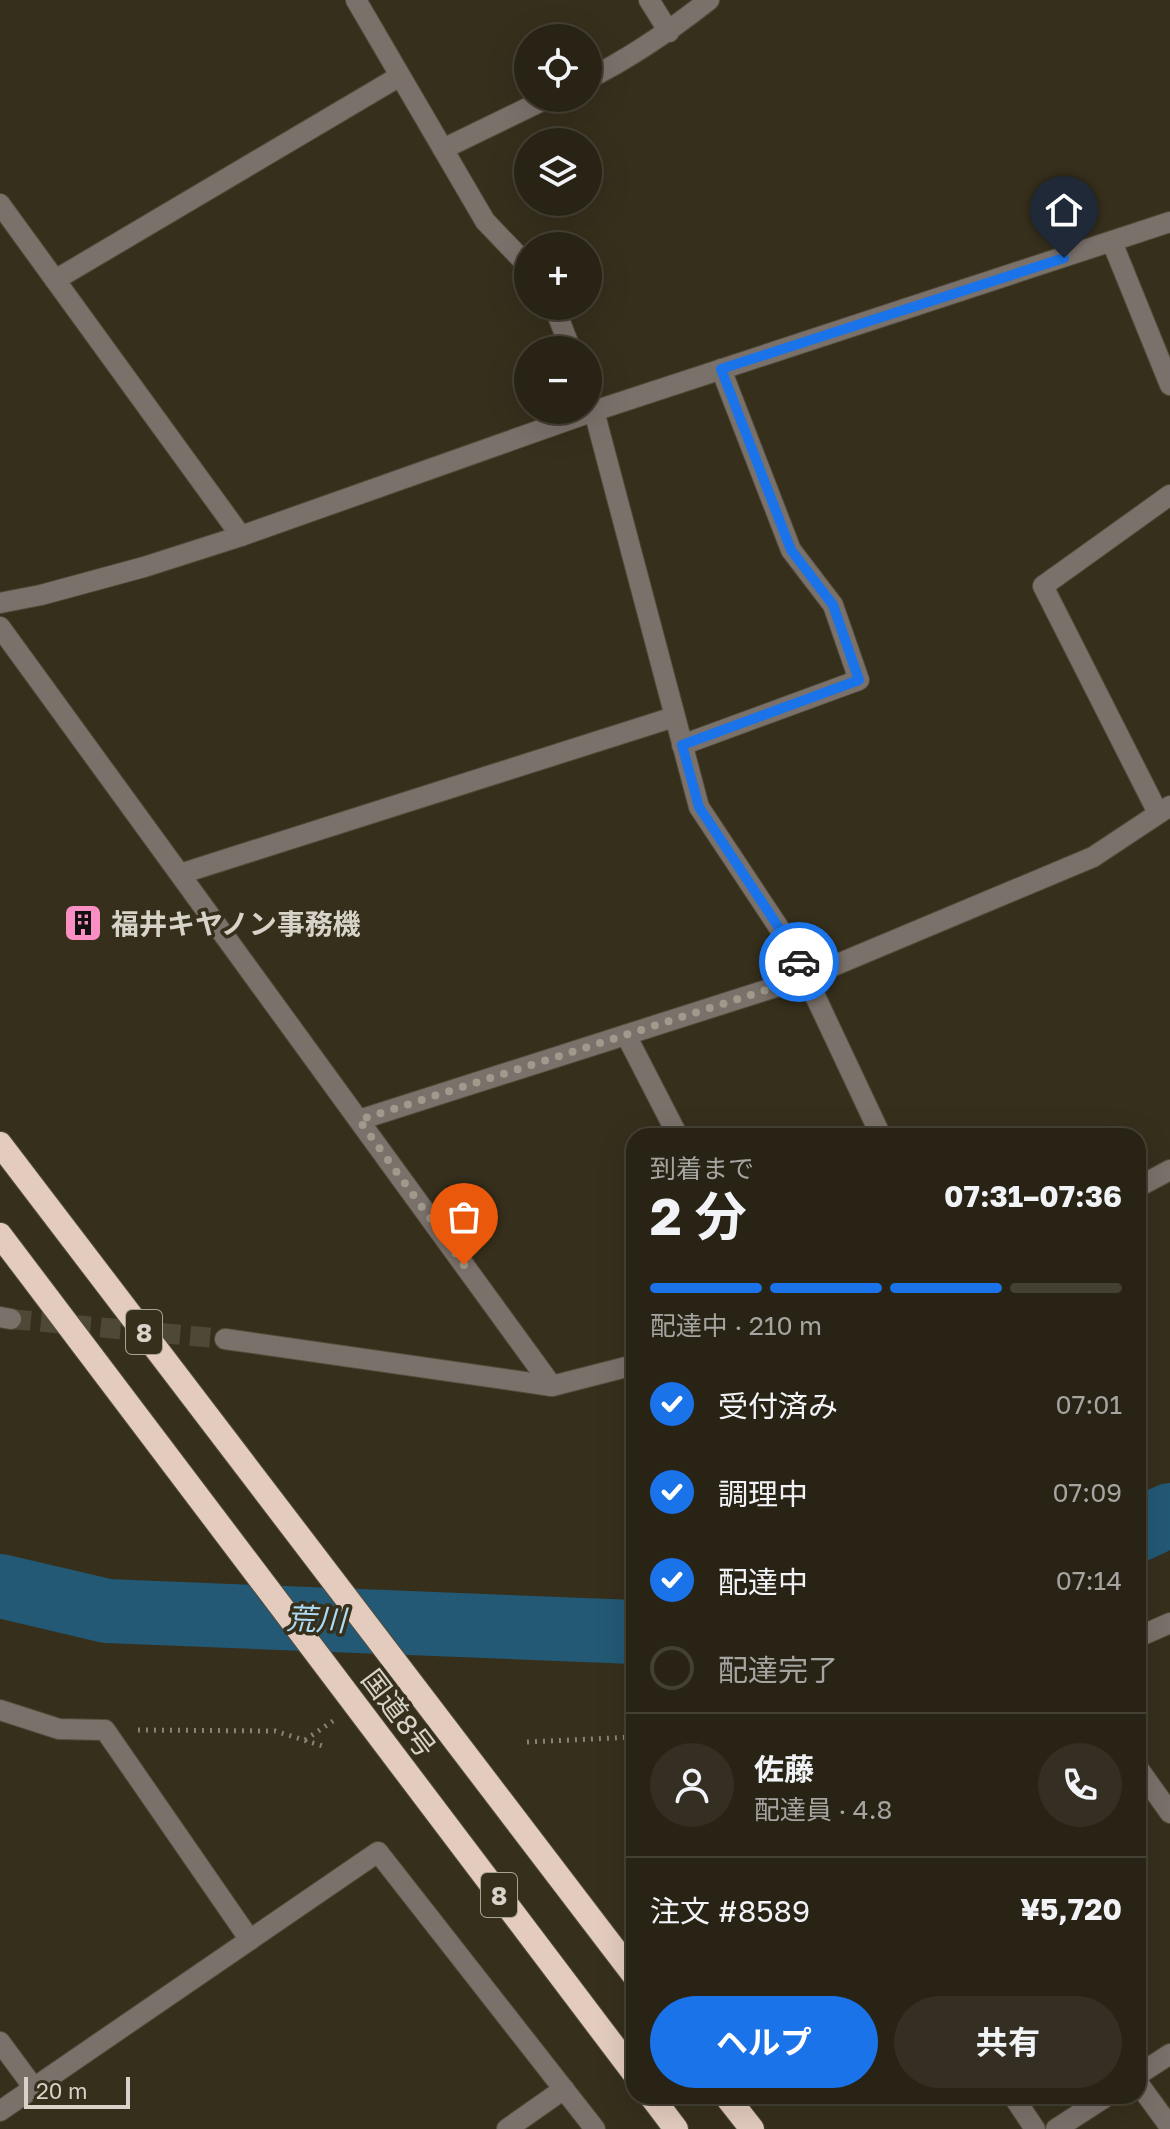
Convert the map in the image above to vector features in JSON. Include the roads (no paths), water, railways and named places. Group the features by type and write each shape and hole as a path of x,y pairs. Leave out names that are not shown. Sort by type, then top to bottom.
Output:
{"highway":[{"name":"国道8号","path":"0,1144 626,1965"},
{"name":"国道8号","path":"0,1235 626,2062"},
{"path":"657,2104 676,2129"},
{"path":"732,2104 752,2129"}],"street":[{"path":"356,0 485,221 514,251"},
{"path":"649,0 669,32"},
{"path":"602,72 669,32 709,0"},
{"path":"55,280 400,76"},
{"path":"443,149 519,112"},
{"path":"0,204 241,536"},
{"path":"602,400 721,369 1170,222"},
{"path":"1112,242 1170,385"},
{"path":"682,745 859,680 833,605 791,550 721,369"},
{"path":"0,603 144,567 241,536 536,424"},
{"path":"597,424 699,807 793,949 877,1128"},
{"path":"359,1120 807,977 1093,857 1164,810 1043,586 1170,495"},
{"path":"0,627 552,1386"},
{"path":"180,874 674,717"},
{"path":"626,1035 674,1128"},
{"path":"1146,1183 1170,1170"},
{"path":"225,1339 552,1386 626,1367"},
{"path":"1146,1634 1170,1623"},
{"path":"0,1710 59,1729 105,1730 250,1940"},
{"path":"1146,1779 1170,1813"},
{"path":"0,2111 378,1852 595,2129"},
{"path":"0,2042 34,2088"},
{"path":"1146,2070 1170,2054"},
{"path":"507,2129 564,2089"},
{"path":"1146,2094 1170,2127"},
{"path":"1018,2104 1035,2129"},
{"path":"1056,2129 1095,2104"}],"waterway":[{"name":"荒川","path":"1146,1526 1170,1515"},
{"name":"荒川","path":"0,1586 107,1611 626,1632"}],"tunnel":[{"path":"11,1319 225,1339"}],"place":[{"name":"福井キヤノン事務機","path":"83,923"}]}
